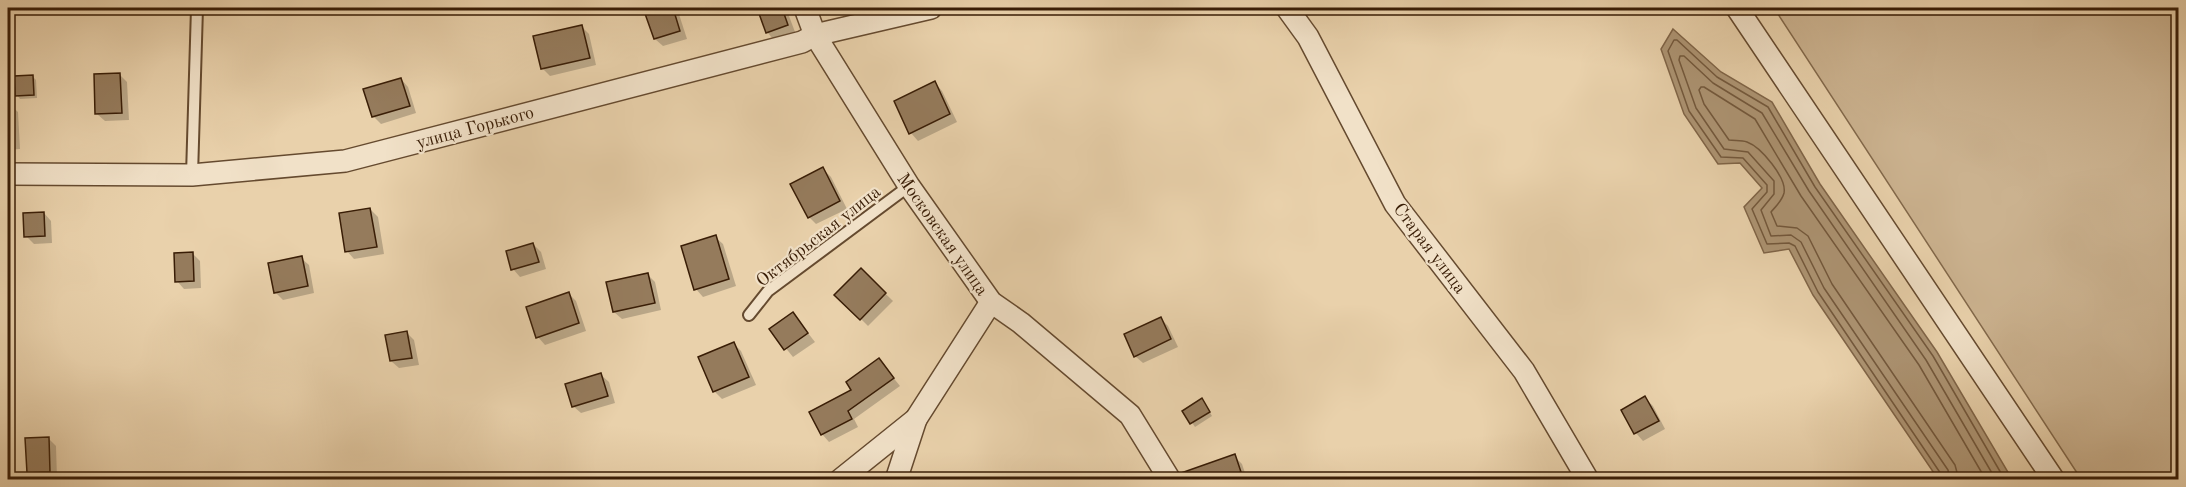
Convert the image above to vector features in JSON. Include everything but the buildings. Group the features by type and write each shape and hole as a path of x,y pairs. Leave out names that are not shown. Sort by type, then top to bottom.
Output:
{"street":[{"name":"Московская улица","path":"805,8 815,35 909,186 991,302 1030,331 1130,415 1170,480"},
{"name":"улица Горького","path":"8,174 192,175 345,161 802,42 815,35 931,8"},
{"name":"Старая улица","path":"1287,8 1308,37 1395,204 1524,371 1588,480"},
{"path":"1737,8 2054,480"},
{"path":"896,480 916,419 991,302"},
{"path":"840,480 916,419"}],"lane":[{"path":"192,175 197,8"},
{"name":"Октябрьская улица","path":"749,315 768,291 909,186"}],"shaded area":[{"path":"1774,8 2178,8 2178,479 2081,479"}],"water":[{"path":"1673,29 1721,72 1772,102 1820,184 1937,352 2012,479 1938,479 1813,295 1789,249 1764,253 1744,207 1762,188 1740,163 1718,164 1684,114 1661,49"}]}
